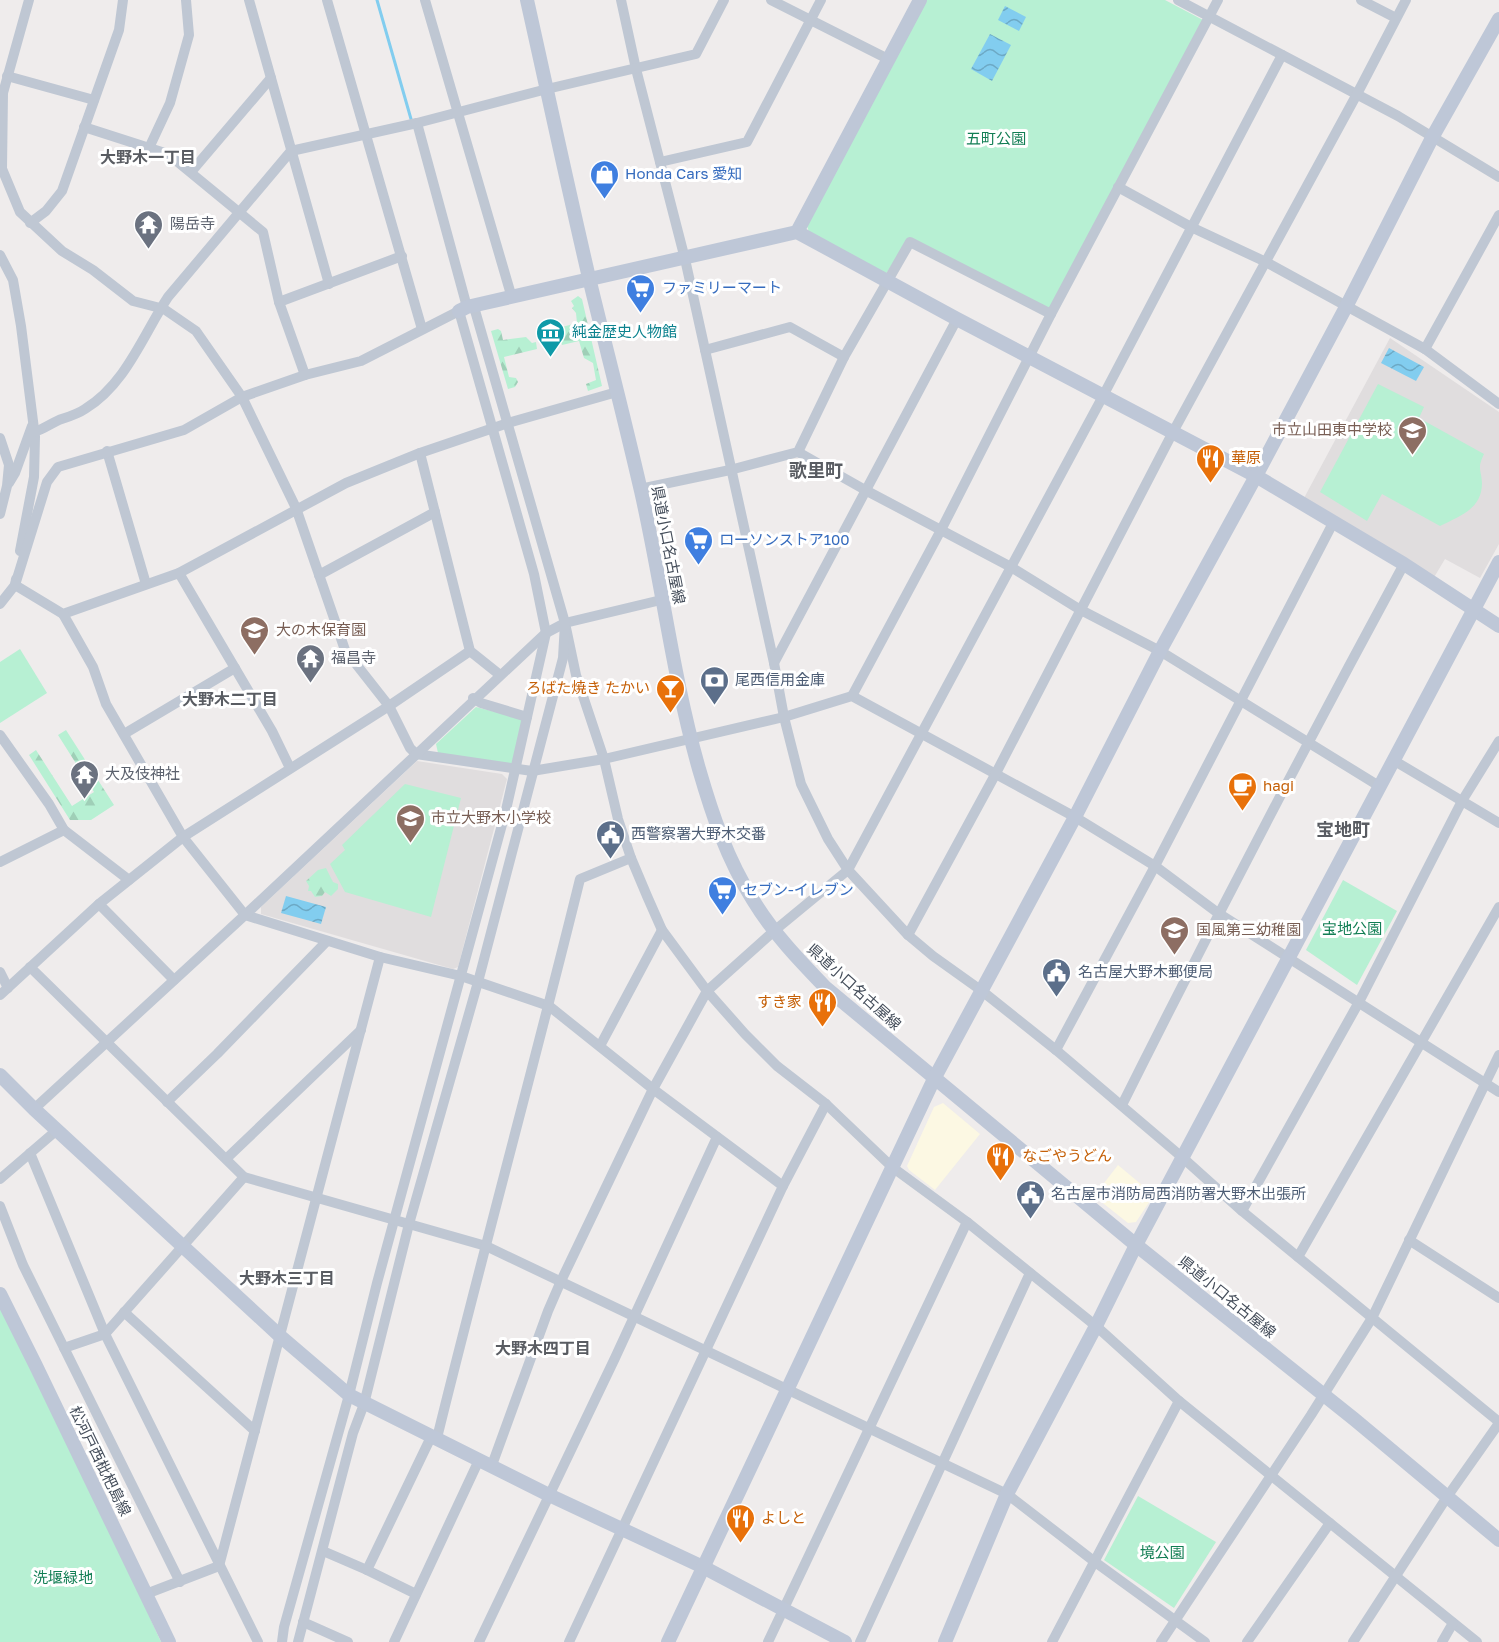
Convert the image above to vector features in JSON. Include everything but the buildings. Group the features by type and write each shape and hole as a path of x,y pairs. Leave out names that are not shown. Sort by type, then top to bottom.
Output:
{"street":[{"path":"29,0 3,93 1,166 20,212 62,251 93,270 133,301 161,308 196,332 242,398 296,508 345,650 389,706 410,748 416,754 532,771 604,759 691,739 784,717 852,696 1218,0"},
{"path":"30,223 45,211 62,190 118,30 123,0"},
{"path":"149,148 170,103 189,35 186,0"},
{"path":"249,0 329,284"},
{"path":"327,0 422,329"},
{"path":"425,0 512,298"},
{"name":"県道小口名古屋線","path":"527,0 640,489 691,739 709,803 726,850 752,899 794,956 826,988 1136,1245 1499,1540"},
{"path":"621,0 636,69 685,259 784,717 801,784 828,839 848,870 908,935 1056,1050 1242,1211 1499,1423 1447,1497 1353,1642"},
{"path":"34,428 43,429 85,410 100,398 121,375 134,356 161,308 291,151 367,135 696,54 724,0"},
{"path":"771,0 888,60"},
{"path":"660,162 747,142 821,0"},
{"path":"797,232 920,0"},
{"path":"1178,0 1357,94 1433,136 1499,177"},
{"path":"1361,0 1396,18"},
{"path":"908,935 1173,432 1406,0"},
{"path":"668,1642 934,1079 1075,817 1160,651 1346,307 1433,136 1499,19"},
{"path":"394,1642 416,1594 485,1462 561,1281 653,1089 707,991 774,931 848,870 1103,396 1282,55"},
{"path":"7,76 94,100"},
{"path":"191,172 271,78"},
{"path":"282,1642 291,1600 349,1395 394,1220 517,769 546,633 534,574 493,428 467,308 417,123"},
{"path":"84,127 168,154 263,232 279,302 305,375"},
{"path":"1118,188 1191,227 1266,262 1425,350 1496,402 1499,389"},
{"path":"1425,350 1499,215"},
{"path":"0,604 15,585 47,482 58,467 184,430 242,398 305,375 361,361 467,308 797,232 1256,476 1404,564 1499,626"},
{"path":"798,452 844,357 910,242 1051,314"},
{"path":"0,255 13,280 34,428 34,477 15,585"},
{"path":"279,302 402,256"},
{"path":"467,308 508,423 565,623 576,675 604,759 618,819 631,858 662,930 707,991 744,1034 777,1066 826,1104 892,1167 967,1222 1096,1326 1179,1401 1477,1642"},
{"path":"774,663 957,319"},
{"path":"705,350 790,327 844,357"},
{"path":"63,614 179,573 346,483 420,453 508,423 616,392"},
{"path":"7,486 34,428"},
{"path":"0,438 9,465 7,486 0,514"},
{"path":"107,451 146,584"},
{"path":"640,489 730,470 798,452 1011,567 1079,609 1160,651 1379,786"},
{"path":"420,453 470,651 500,675"},
{"path":"319,575 435,512"},
{"path":"1056,1050 1334,523"},
{"path":"945,1642 1007,1494 1136,1245 1499,562"},
{"path":"1122,1105 1218,912 1404,564"},
{"path":"179,573 272,731 290,768"},
{"path":"15,585 63,614 93,667 106,704 183,837 244,915 380,957 461,976 549,1006 653,1089 783,1186"},
{"path":"34,1109 416,754 473,698 546,633 565,623 661,600"},
{"path":"298,1642 354,1433 364,1404 409,1224 478,982 532,771 561,672 565,623"},
{"path":"4,991 99,904 183,837 389,706 470,651"},
{"path":"124,734 235,668"},
{"path":"852,696 1075,817 1155,866 1218,912 1499,1092"},
{"path":"473,698 481,703 527,717"},
{"path":"0,735 49,804 64,830 129,880"},
{"path":"1242,1211 1359,1002 1462,801 1499,741"},
{"path":"1393,760 1499,823"},
{"path":"0,862 64,830"},
{"path":"367,1570 434,1437 549,1006 580,879 631,858"},
{"path":"99,904 174,980"},
{"path":"1298,1257 1499,907"},
{"path":"600,1046 662,930"},
{"path":"167,1102 217,1054 327,940"},
{"path":"219,1566 380,957"},
{"path":"30,967 244,1177 486,1246 1007,1494 1205,1642"},
{"path":"0,972 4,991"},
{"path":"226,1158 361,1030"},
{"path":"1161,1642 1372,1318 1499,1055"},
{"path":"0,1075 280,1335 349,1395 549,1495 704,1567 845,1642"},
{"path":"569,1642 783,1186 826,1104"},
{"path":"0,1179 57,1130"},
{"path":"479,1642 717,1137"},
{"path":"30,1153 105,1334 258,1642"},
{"path":"64,1348 105,1334 244,1177"},
{"path":"0,1206 23,1265 180,1582"},
{"path":"768,1642 967,1222"},
{"path":"1409,1240 1499,1298"},
{"path":"860,1642 1030,1273"},
{"name":"松河戸西枇杷島線","path":"0,1294 169,1642"},
{"path":"124,1312 255,1431"},
{"path":"1052,1642 1179,1401"},
{"path":"1247,1642 1330,1523"},
{"path":"323,1551 416,1594"},
{"path":"147,1594 219,1566"},
{"path":"303,1622 348,1642"},
{"path":"1442,1642 1453,1623"}],"shaded area":[{"name":"市立山田東中学校","path":"1390,338 1499,412 1499,544 1480,578 1445,559 1433,579 1304,498"},
{"name":"市立大野木小学校","path":"417,761 502,774 507,779 458,967 453,969 261,914 261,907"},
{"path":"943,1103 980,1134 935,1190 907,1166 934,1107"},
{"path":"1118,1165 1154,1195 1136,1222 1128,1223 1094,1196"}],"green space":[{"name":"五町公園","path":"925,0 1165,0 1203,20 1050,310 908,239 886,274 810,235 806,223"},
{"path":"578,296 582,299 602,386 588,391 586,384 596,380 593,363 584,358 579,341 562,345 559,336 562,327 577,323 571,301"},
{"path":"498,329 501,331 503,340 526,337 532,343 536,342 537,349 504,357 509,377 516,378 518,382 515,387 508,389 491,331"},
{"path":"1378,384 1424,407 1419,418 1484,454 1480,466 1482,483 1478,499 1474,505 1455,519 1440,526 1382,494 1367,521 1320,492"},
{"path":"20,649 47,693 0,723 0,662"},
{"path":"476,707 523,719 513,766 438,753 436,744"},
{"path":"66,730 114,805 91,820 70,820 29,755 36,750 72,806 94,792 58,735"},
{"path":"405,784 461,798 431,917 345,892 330,864 345,850 342,845"},
{"path":"326,868 333,882 338,884 338,889 331,896 325,892 322,896 315,897 311,891 308,891 309,886 306,881 318,870"},
{"name":"宝地公園","path":"1343,880 1397,911 1357,985 1306,950"},
{"name":"洗堰緑地","path":"0,1306 66,1433 161,1642 0,1642"},
{"name":"境公園","path":"1138,1496 1216,1542 1174,1608 1104,1560"}],"water":[{"path":"1005,6 1026,17 1019,31 998,20"},
{"path":"990,34 1011,45 992,81 971,69"},
{"path":"1389,348 1424,367 1416,381 1381,363"},
{"path":"286,896 326,907 321,924 281,913"}],"waterway":[{"path":"377,0 411,119"}],"place":[{"name":"Honda Cars 愛知","path":"604,200"},
{"name":"陽岳寺","path":"149,250"},
{"name":"ファミリーマート","path":"641,314"},
{"name":"純金歴史人物館","path":"551,358"},
{"name":"市立山田東中学校","path":"1413,456"},
{"name":"華原","path":"1210,484"},
{"name":"ローソンストア100","path":"698,566"},
{"name":"大の木保育園","path":"255,656"},
{"name":"福昌寺","path":"310,684"},
{"name":"尾西信用金庫","path":"714,706"},
{"name":"ろばた焼き たかい","path":"671,714"},
{"name":"大及伎神社","path":"84,800"},
{"name":"hagi","path":"1242,812"},
{"name":"市立大野木小学校","path":"410,844"},
{"name":"西警察署大野木交番","path":"610,860"},
{"name":"セブン-イレブン","path":"722,916"},
{"name":"国風第三幼稚園","path":"1175,956"},
{"name":"名古屋大野木郵便局","path":"1057,998"},
{"name":"すき家","path":"823,1028"},
{"name":"なごやうどん","path":"1001,1182"},
{"name":"名古屋市消防局西消防署大野木出張所","path":"1030,1220"},
{"name":"よしと","path":"740,1544"}],"district":[{"name":"大野木一丁目","path":"148,157"},
{"name":"歌里町","path":"816,471"},
{"name":"大野木二丁目","path":"230,699"},
{"name":"宝地町","path":"1343,830"},
{"name":"大野木三丁目","path":"287,1278"},
{"name":"大野木四丁目","path":"543,1348"}]}
